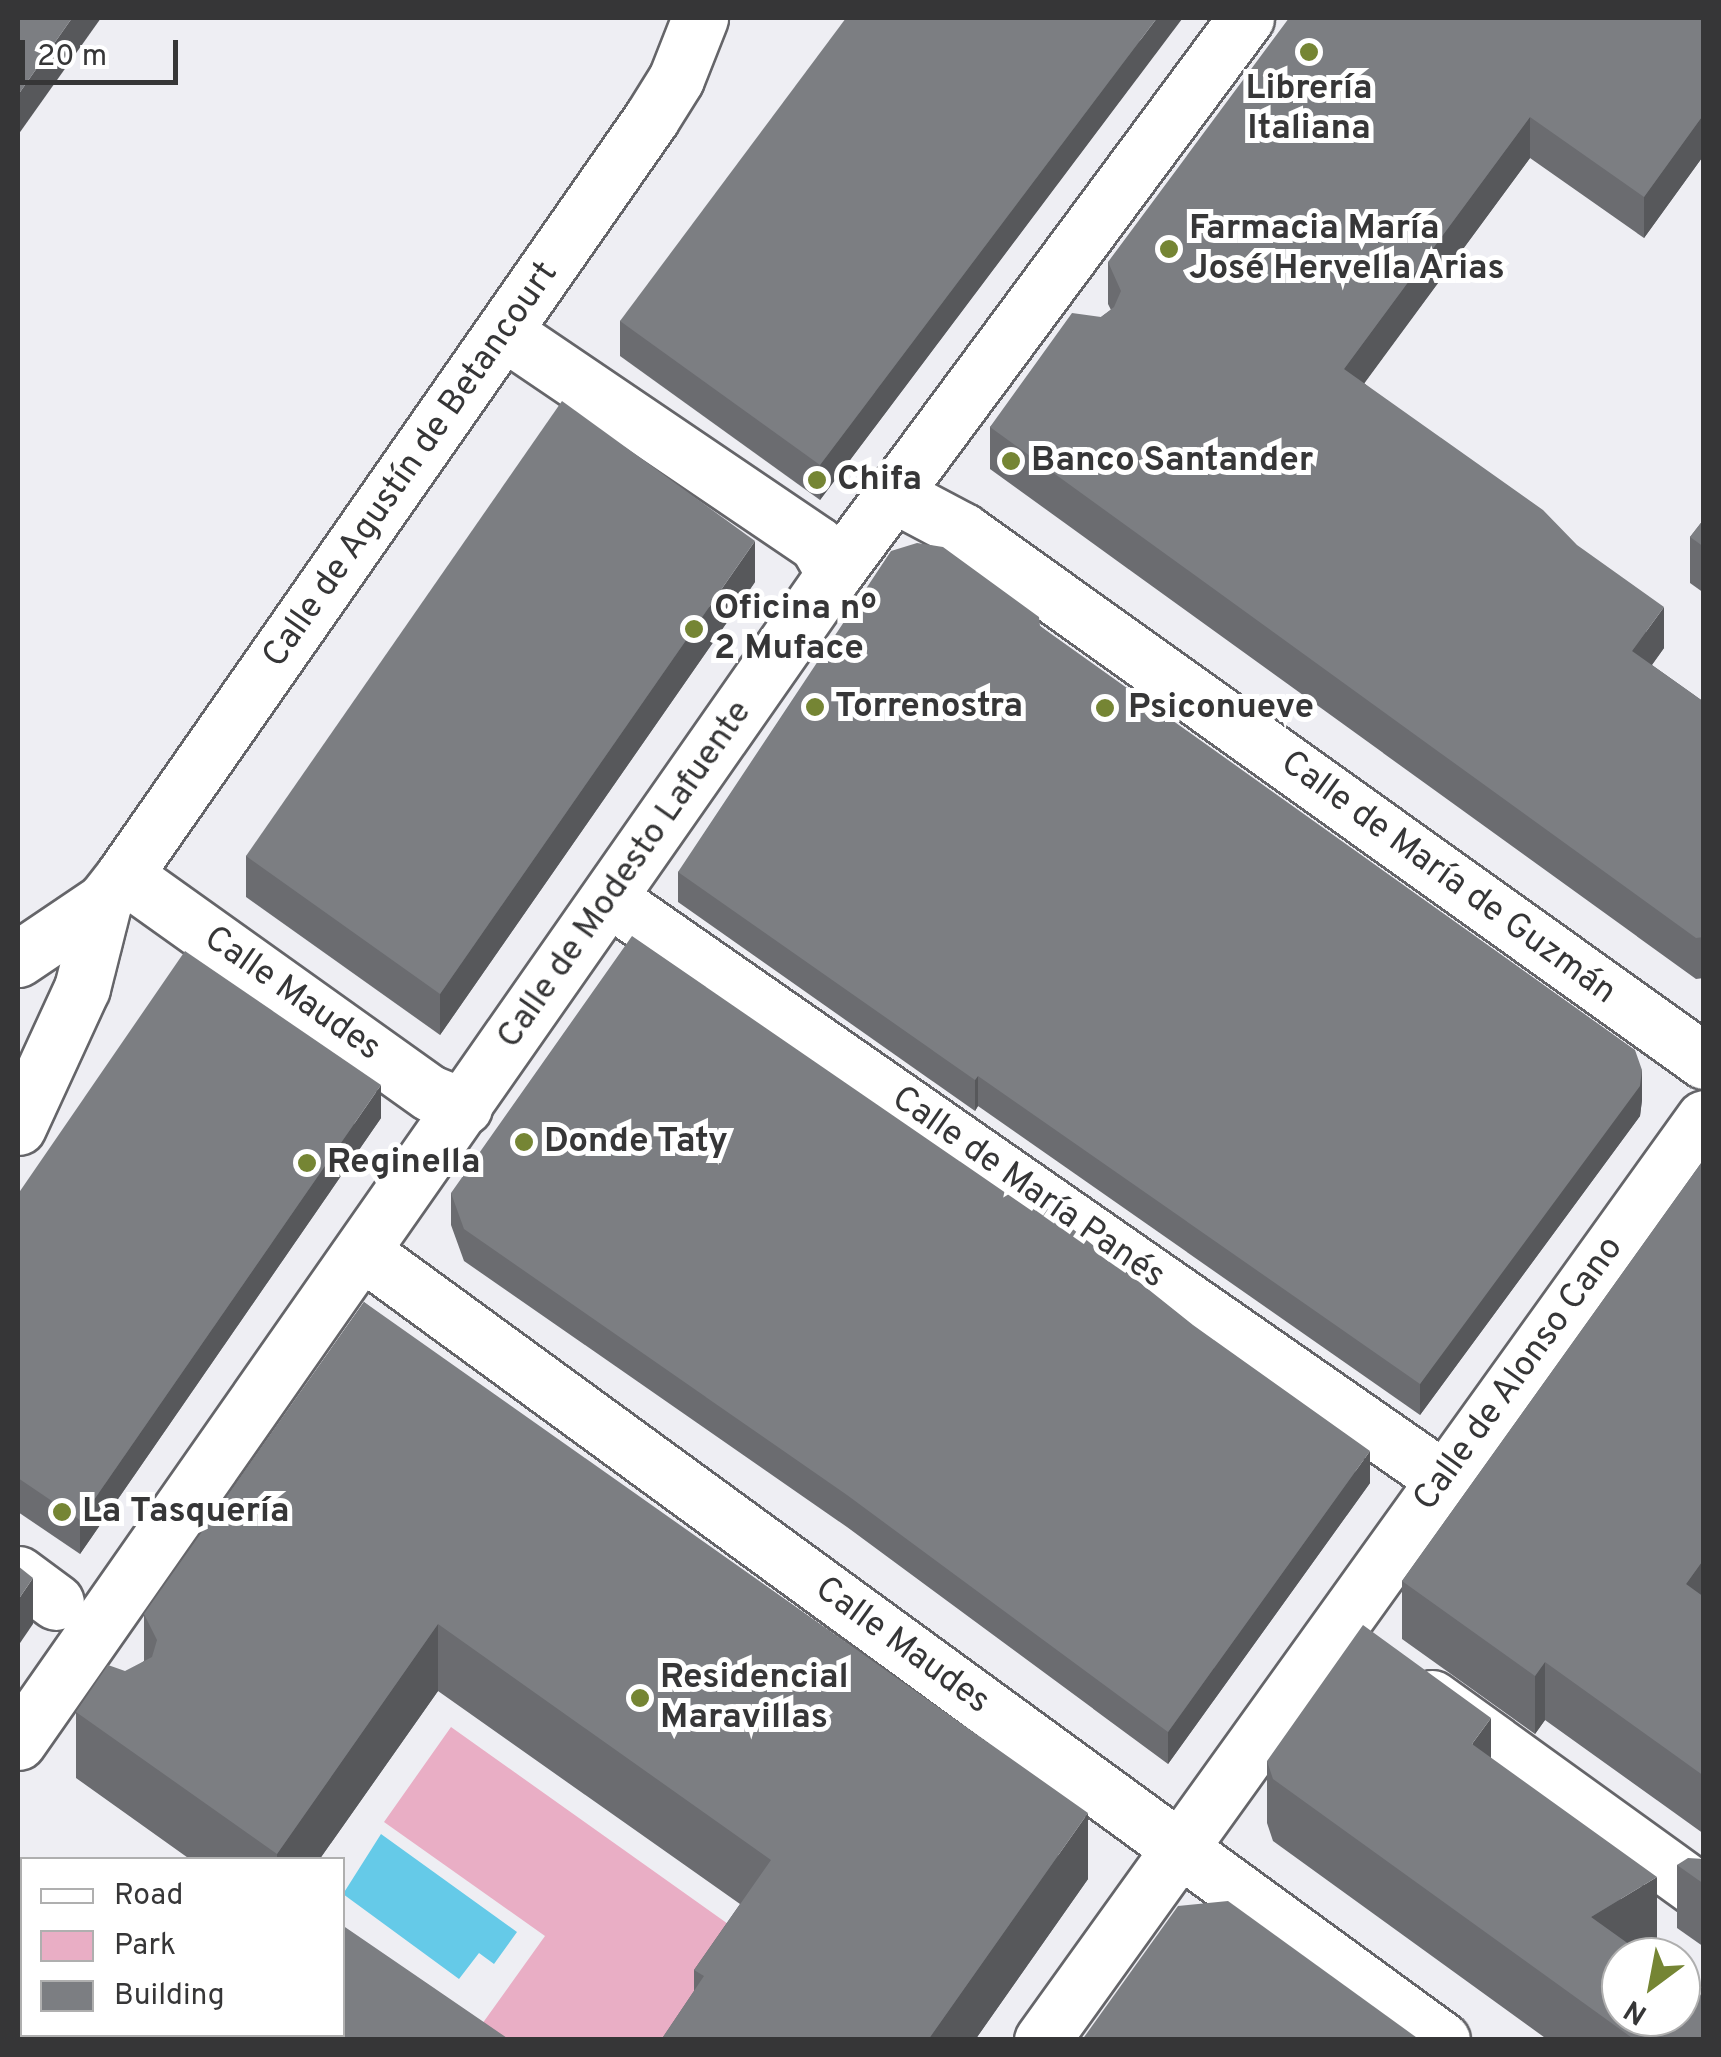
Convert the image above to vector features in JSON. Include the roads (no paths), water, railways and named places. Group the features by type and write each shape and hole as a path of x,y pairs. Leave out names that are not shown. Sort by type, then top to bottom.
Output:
{"street":[{"name":"Calle de Agustín de Betancourt","path":"18,1127 82,988 114,888 651,119 700,18"},
{"name":"Calle de Modesto Lafuente","path":"18,1742 89,1683 368,1248 834,574 895,495 1060,306 1246,18"},
{"path":"504,332 817,544 834,574"},
{"name":"Calle de María de Guzmán","path":"895,495 948,521 1704,1061"},
{"name":"Calle de Agustín de Betancourt","path":"19,960 114,888"},
{"name":"Calle Maudes","path":"114,888 430,1093 464,1108"},
{"name":"Calle de María Panés","path":"610,899 1444,1479"},
{"name":"Calle de Agustín de Betancourt","path":"18,1074 82,988"},
{"name":"Calle de Alonso Cano","path":"1042,2040 1704,1118"},
{"name":"Calle Maudes","path":"368,1248 378,1264 1442,2040"},
{"path":"1336,1630 1704,1894"}],"water":[{"path":"381,1834 517,1932 494,1964 479,1953 459,1979 345,1895"}],"place":[{"name":"Librería Italiana","path":"1309,52"},
{"name":"Farmacia María José Hervella Arias","path":"1169,249"},
{"name":"Banco Santander","path":"1011,461"},
{"name":"Chifa","path":"817,480"},
{"name":"Oficina nº 2 Muface","path":"694,629"},
{"name":"Torrenostra","path":"815,707"},
{"name":"Psiconueve","path":"1105,708"},
{"name":"Donde Taty","path":"524,1142"},
{"name":"Reginella","path":"307,1163"},
{"name":"La Tasquería","path":"62,1512"},
{"name":"Residencial Maravillas","path":"640,1698"}]}
